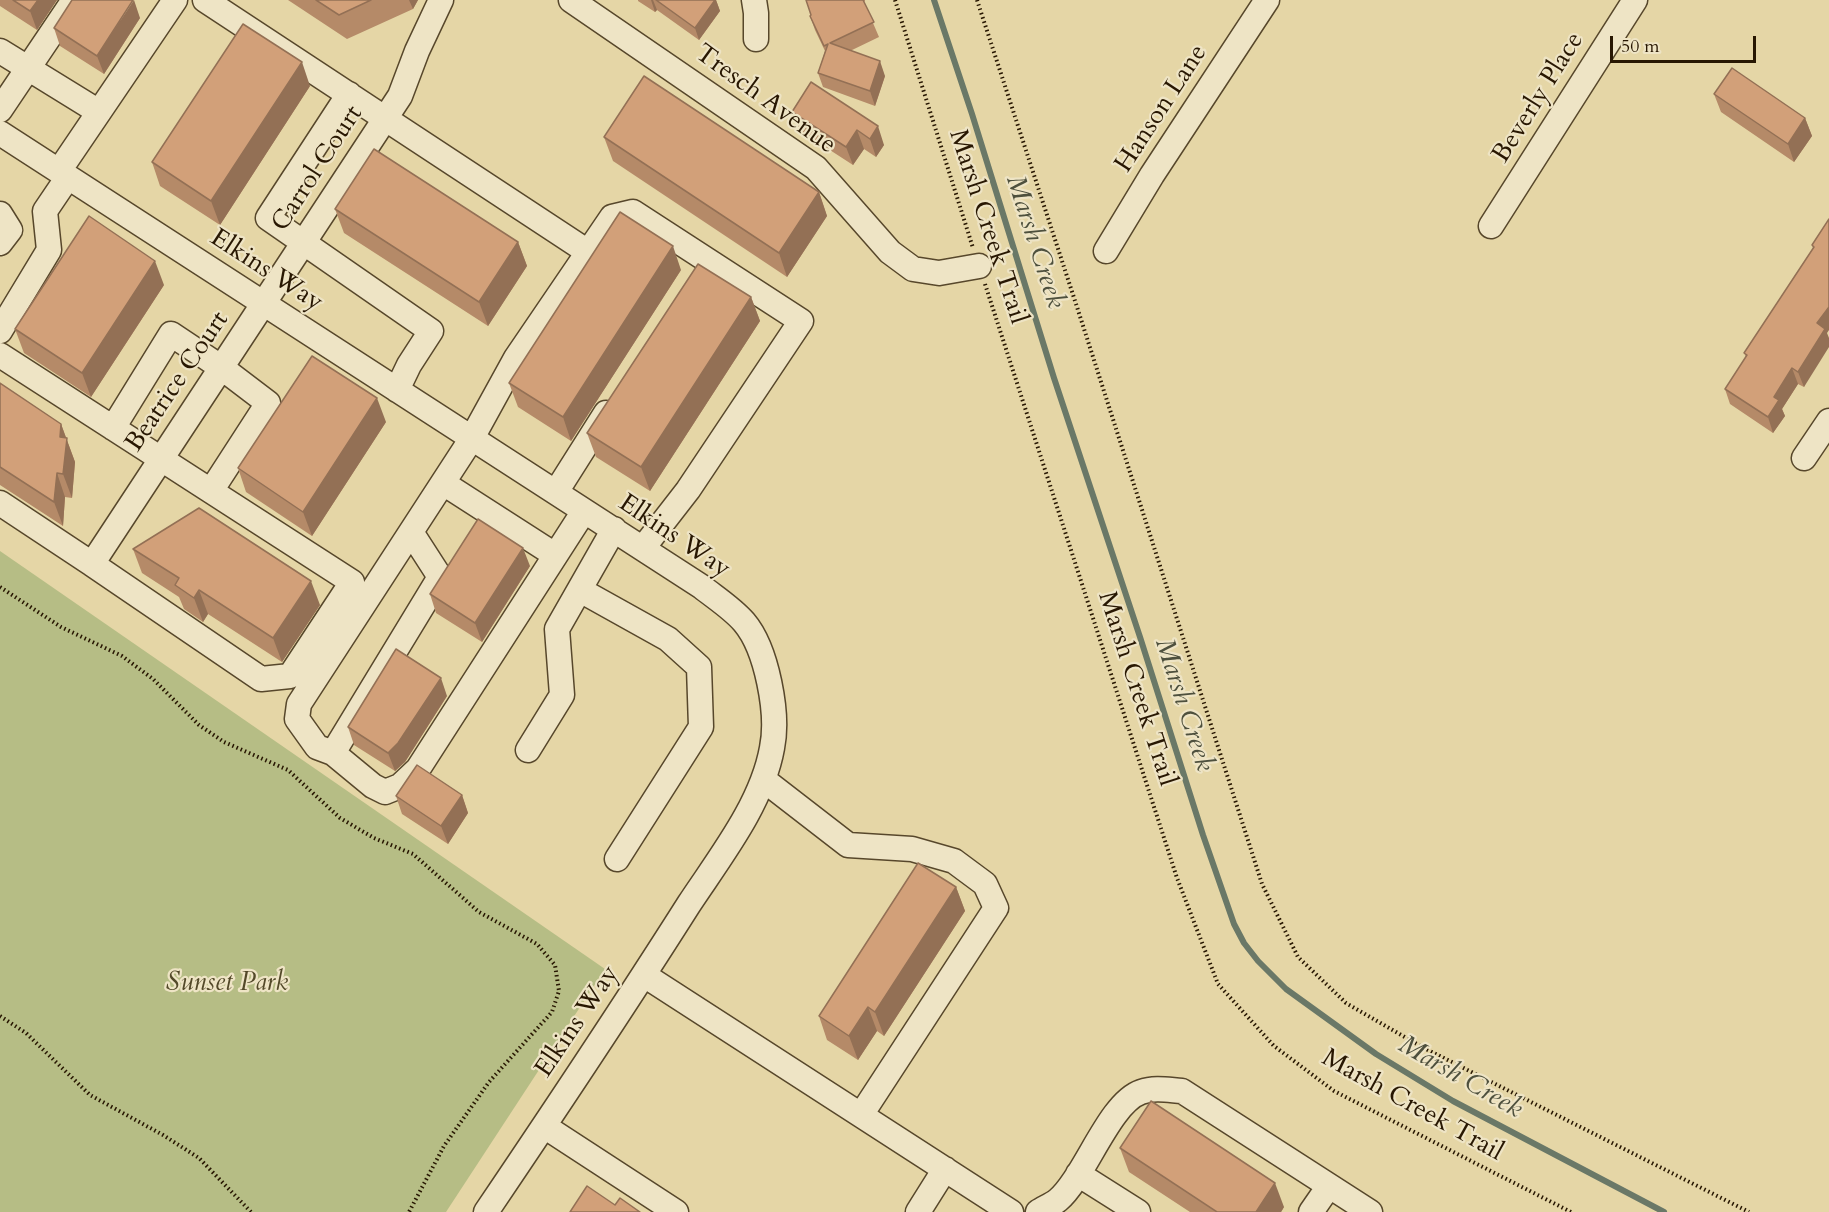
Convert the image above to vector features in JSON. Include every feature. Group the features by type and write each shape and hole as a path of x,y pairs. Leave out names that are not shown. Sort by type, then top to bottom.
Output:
{"street":[{"path":"0,110 74,0"},
{"path":"0,331 49,250 45,211 64,174 99,112 175,0"},
{"path":"205,0 588,252"},
{"name":"Carrol Court","path":"265,304 400,96 417,51 441,0"},
{"name":"Tresch Avenue","path":"571,0 816,168 890,252 914,269 939,273 979,266"},
{"path":"754,0 756,39"},
{"name":"Hanson Lane","path":"1106,251 1152,175 1267,0"},
{"name":"Beverly Place","path":"1491,226 1635,0"},
{"path":"0,51 99,112"},
{"path":"349,94 268,218 431,331 409,365 397,390"},
{"name":"Elkins Way","path":"0,133 702,587 744,622 759,647 772,696 773,746 764,780 746,814 644,975 486,1212"},
{"path":"584,511 418,769 400,786 385,792 373,786 333,753 317,747 297,719 299,704 472,438 516,358 612,217 633,212 701,269 801,321 688,490 643,548"},
{"path":"0,214 10,230 0,243"},
{"name":"Beatrice Court","path":"92,564 265,304"},
{"path":"113,428 171,334 222,368 268,403 211,491"},
{"path":"0,355 352,582 290,676 261,679 0,503"},
{"path":"556,492 617,397"},
{"path":"1804,458 1829,421"},
{"path":"443,483 555,555"},
{"path":"528,750 562,695 557,629 614,530"},
{"path":"333,753 440,577 411,532"},
{"path":"579,590 668,639 699,668 701,727 616,859"},
{"path":"764,780 848,844 912,849 954,861 985,884 996,908 861,1115"},
{"path":"644,975 1011,1212"},
{"path":"1038,1212 1058,1200 1122,1105 1140,1092 1158,1089 1182,1091 1370,1212"},
{"path":"544,1126 676,1212"},
{"path":"918,1212 945,1169"},
{"path":"1078,1173 1138,1212"},
{"path":"1311,1212 1329,1186"}],"path":[{"name":"Marsh Creek Trail","path":"895,0 1177,878 1218,984 1274,1046 1334,1091 1571,1212"},
{"path":"977,0 1262,884 1298,957 1346,1003 1422,1047 1749,1212"},
{"path":"0,586 62,627 122,656 153,679 199,725 224,742 288,770 340,818 374,838 413,854 479,912 537,944 555,965 559,991 552,1012 489,1082 444,1146 409,1212"},
{"path":"0,1016 26,1033 90,1095 163,1135 199,1158 251,1212"}],"green space":[{"name":"Sunset Park","path":"0,551 605,969 446,1212 0,1212"}],"building":[{"path":"13,0 38,0 30,11"},
{"path":"72,0 133,0 97,56 54,28"},
{"path":"316,0 371,0 339,15"},
{"path":"656,0 715,0 695,28"},
{"path":"806,0 863,0 874,22 830,43 880,61 870,91 818,73 828,44 824,46 810,16"},
{"path":"243,24 302,62 211,201 152,162"},
{"path":"1732,68 1805,118 1788,144 1714,94"},
{"path":"644,76 819,192 779,253 604,137"},
{"path":"811,82 878,126 870,139 857,130 846,147 792,112"},
{"path":"374,149 518,242 479,302 335,209"},
{"path":"620,212 673,246 563,417 509,383"},
{"path":"89,216 155,261 82,373 15,329"},
{"path":"1829,219 1829,307 1817,323 1825,329 1798,372 1792,368 1774,397 1779,400 1768,417 1725,389 1747,355 1744,353 1814,247 1812,245"},
{"path":"698,264 751,297 641,467 587,433"},
{"path":"312,356 377,398 303,512 238,468"},
{"path":"0,383 61,424 60,437 67,438 63,474 57,473 54,502 0,467"},
{"path":"199,508 311,581 273,638 199,590 194,598 175,585 179,578 133,549"},
{"path":"478,519 523,548 475,623 430,594"},
{"path":"396,649 441,678 398,743 388,753 348,727"},
{"path":"417,765 462,795 441,826 396,796"},
{"path":"918,863 956,887 875,1012 868,1007 849,1036 819,1016"},
{"path":"1151,1101 1275,1183 1256,1212 1217,1212 1120,1148"},
{"path":"587,1186 615,1205 620,1198 640,1212 570,1212"}],"waterway":[{"name":"Marsh Creek","path":"934,0 1203,835 1234,924 1244,943 1286,989 1376,1054 1453,1101 1664,1212"}]}
